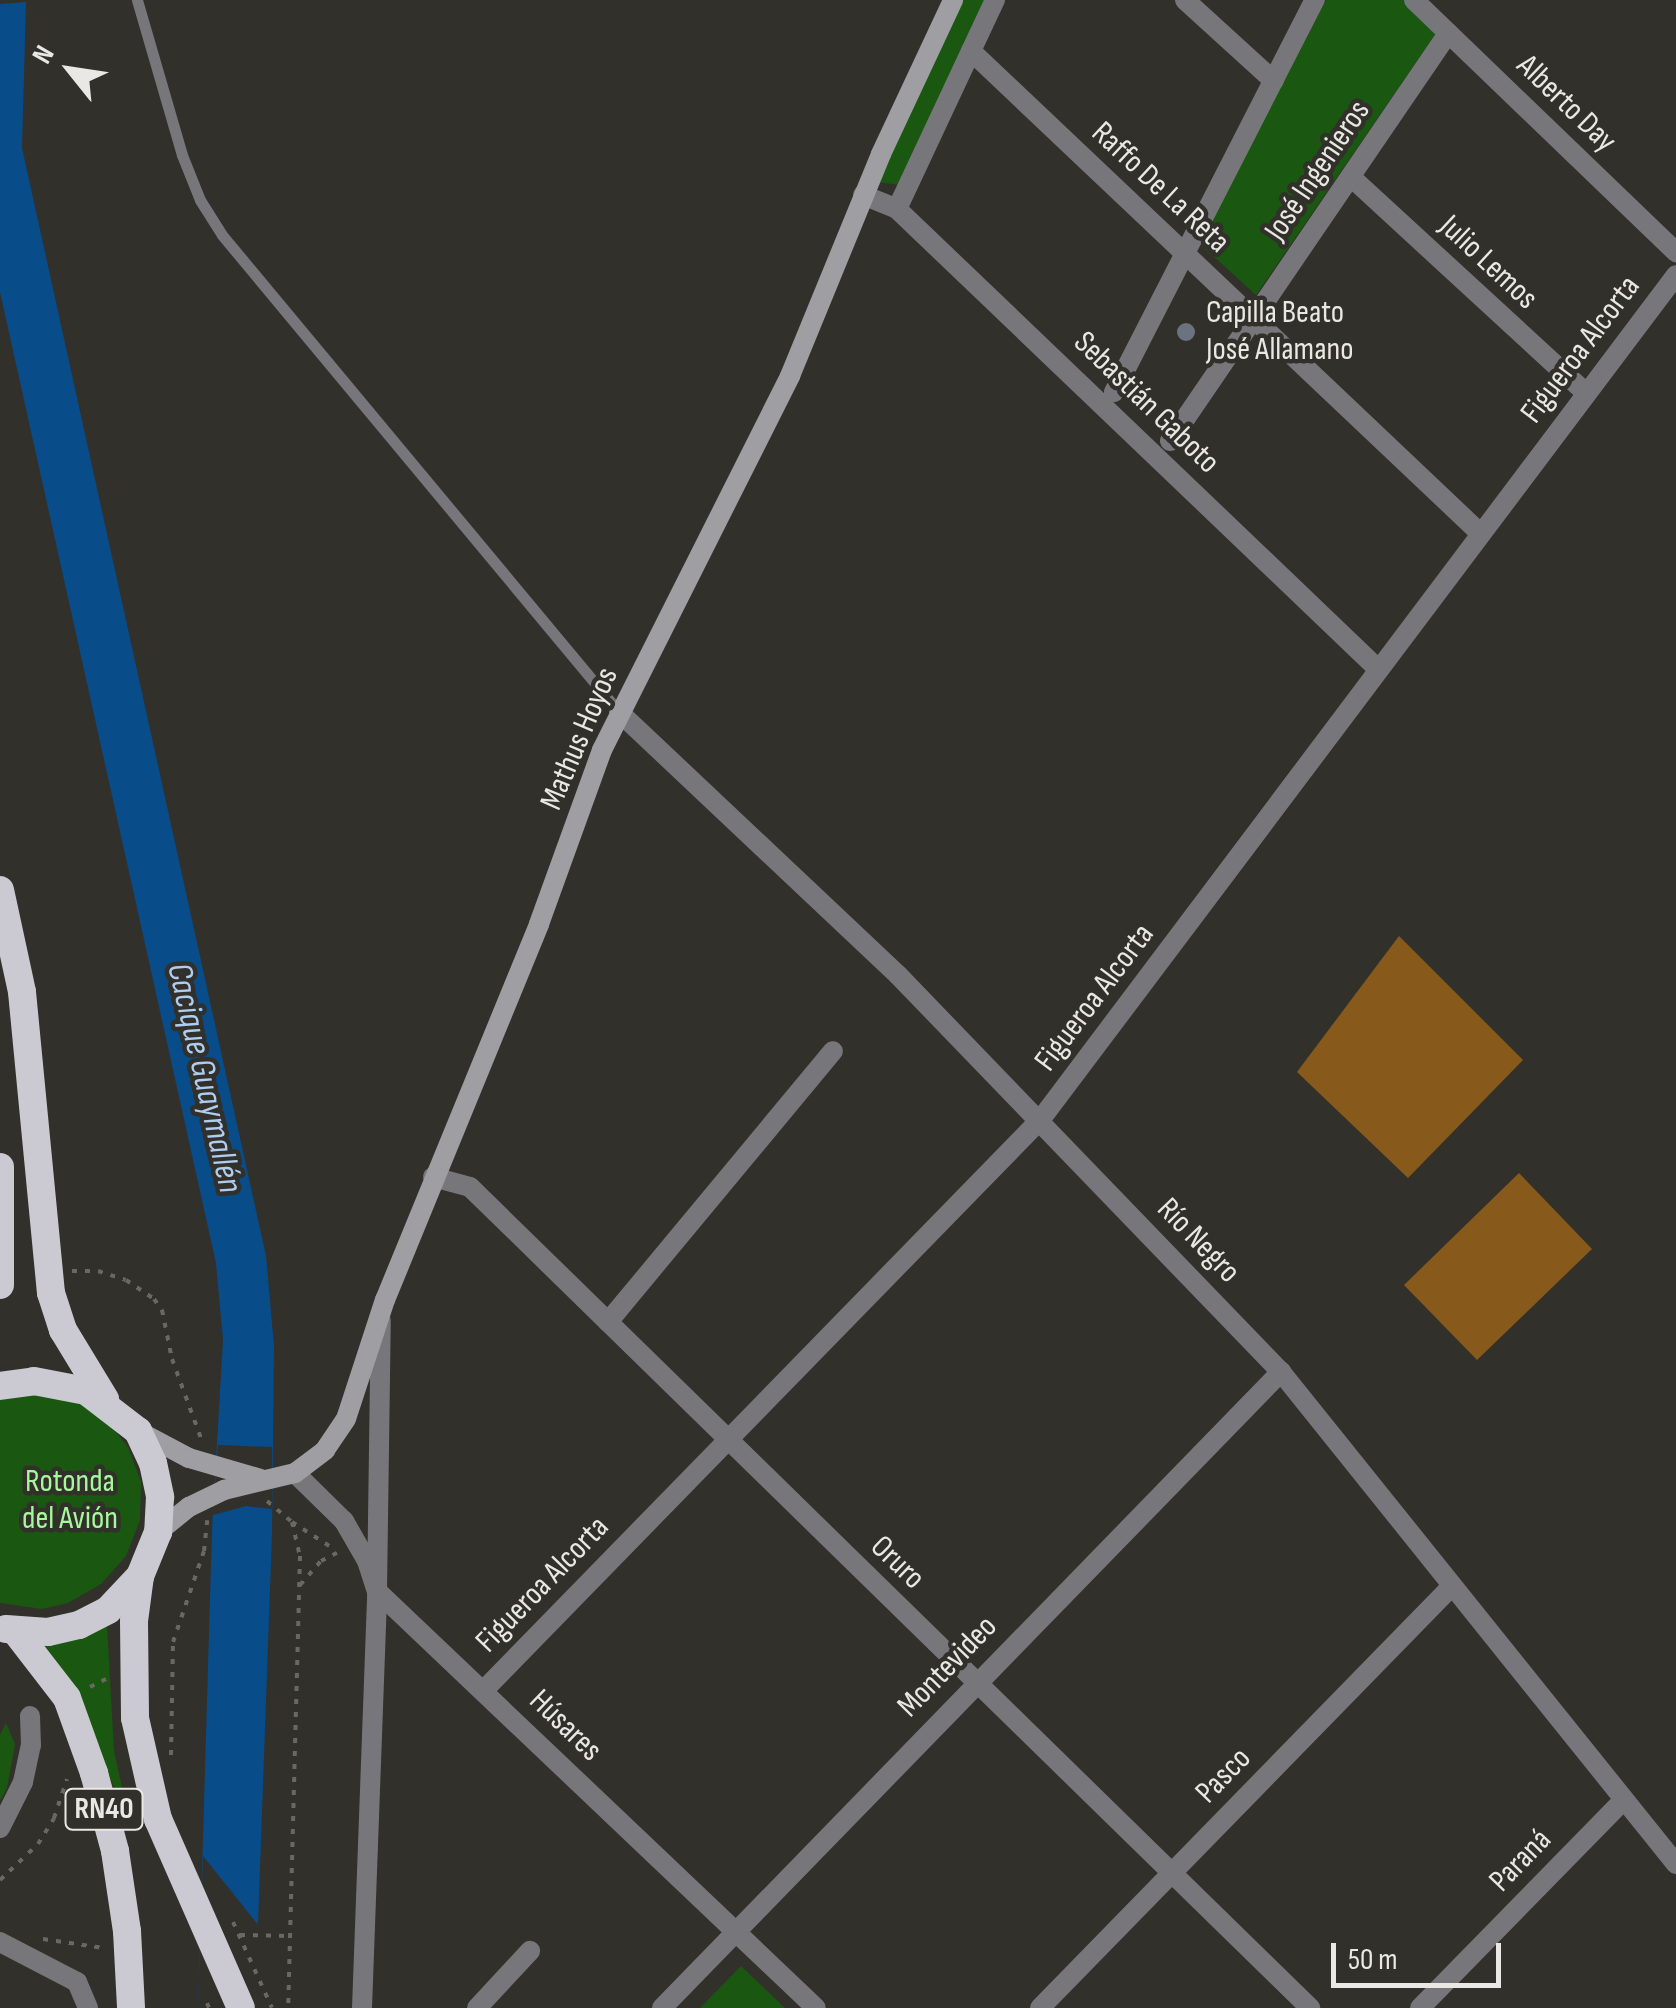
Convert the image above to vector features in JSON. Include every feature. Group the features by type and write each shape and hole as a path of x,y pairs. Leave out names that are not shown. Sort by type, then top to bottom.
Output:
{"highway":[{"name":"RN40","path":"0,890 22,992 51,1293 63,1330 108,1405 138,1431 153,1464 160,1497 158,1532 140,1576 132,1667 144,1770 176,1867 241,2008"},
{"path":"0,1167 0,1286"},
{"path":"0,1386 34,1381 60,1384 108,1405"},
{"path":"8,1629 48,1632 79,1625 108,1610 140,1576"},
{"name":"RN40","path":"8,1629 68,1698 94,1773 114,1851 127,1931 131,2008"}],"main road":[{"name":"Mathus Hoyos","path":"295,1474 325,1450 346,1419 381,1312 433,1177 539,924 619,712 790,376 864,196 953,0"},
{"path":"138,1431 171,1451 267,1479"},
{"path":"158,1532 214,1494 295,1474"}],"street":[{"path":"896,209 994,0"},
{"path":"1185,0 1274,81"},
{"path":"1114,392 1182,251 1315,0"},
{"name":"Alberto Day","path":"1414,0 1676,252"},
{"name":"José Ingenieros","path":"1170,441 1448,33"},
{"name":"Raffo De La Reta","path":"971,51 1481,534"},
{"name":"Julio Lemos","path":"1350,176 1586,393"},
{"name":"Sebastián Gaboto","path":"864,196 896,209 1377,668"},
{"name":"Figueroa Alcorta","path":"484,1690 1041,1119 1676,274"},
{"name":"Río Negro","path":"619,712 898,975 1281,1372 1676,1864"},
{"path":"608,1322 832,1051"},
{"name":"Oruro","path":"433,1177 470,1188 1310,2008"},
{"path":"362,2008 377,1592 381,1312"},
{"name":"Montevideo","path":"662,2008 975,1682 1281,1372"},
{"name":"Húsares","path":"295,1474 344,1521 367,1561 377,1592 816,2008"},
{"name":"Pasco","path":"1040,2008 1452,1587"},
{"path":"0,1828 23,1782 31,1745 30,1716"},
{"name":"Paraná","path":"1420,2008 1624,1800"},
{"path":"0,1942 77,1982 88,2008"},
{"path":"477,2008 530,1951"}],"lane":[{"path":"138,0 182,155 200,200 222,235 619,712"}],"path":[{"path":"272,1503 292,1522 339,1552 367,1561"},
{"path":"288,2008 300,1585 300,1556 292,1522"},
{"path":"300,1585 321,1561 339,1552"},
{"path":"68,1698 132,1667"},
{"path":"0,1880 38,1844 54,1818 70,1771 74,1784"},
{"path":"227,1910 272,2008"},
{"path":"31,1934 108,1948 106,1932"},
{"path":"240,1936 290,1936"}],"green space":[{"path":"957,0 989,0 900,185 876,182"},
{"path":"1326,0 1410,0 1439,29 1256,295 1199,243"},
{"name":"Rotonda del Avión","path":"35,1391 72,1398 104,1417 128,1447 141,1482 140,1520 126,1556 101,1584 68,1603 42,1609 0,1603 0,1396"},
{"path":"107,1625 114,1751 131,1829 76,1694 41,1644 62,1643"},
{"path":"6,1723 15,1744 7,1788 0,1801 0,1735"},
{"path":"741,1966 785,2008 700,2008"}],"water":[{"name":"Cacique Guaymallén","path":"26,2 22,148 266,1256 274,1346 272,1533 255,2008 198,2008 212,1530 223,1340 216,1263 0,292 0,4"}],"pier":[{"path":"218,1445 272,1447 272,1509 246,1506 213,1515"},
{"path":"203,1856 259,1926 255,2008 198,2008"}],"building":[{"path":"1399,936 1523,1060 1408,1178 1297,1072"},
{"path":"1519,1173 1592,1249 1477,1360 1404,1285"}],"place":[{"name":"Capilla Beato José Allamano","path":"1186,332"}]}
